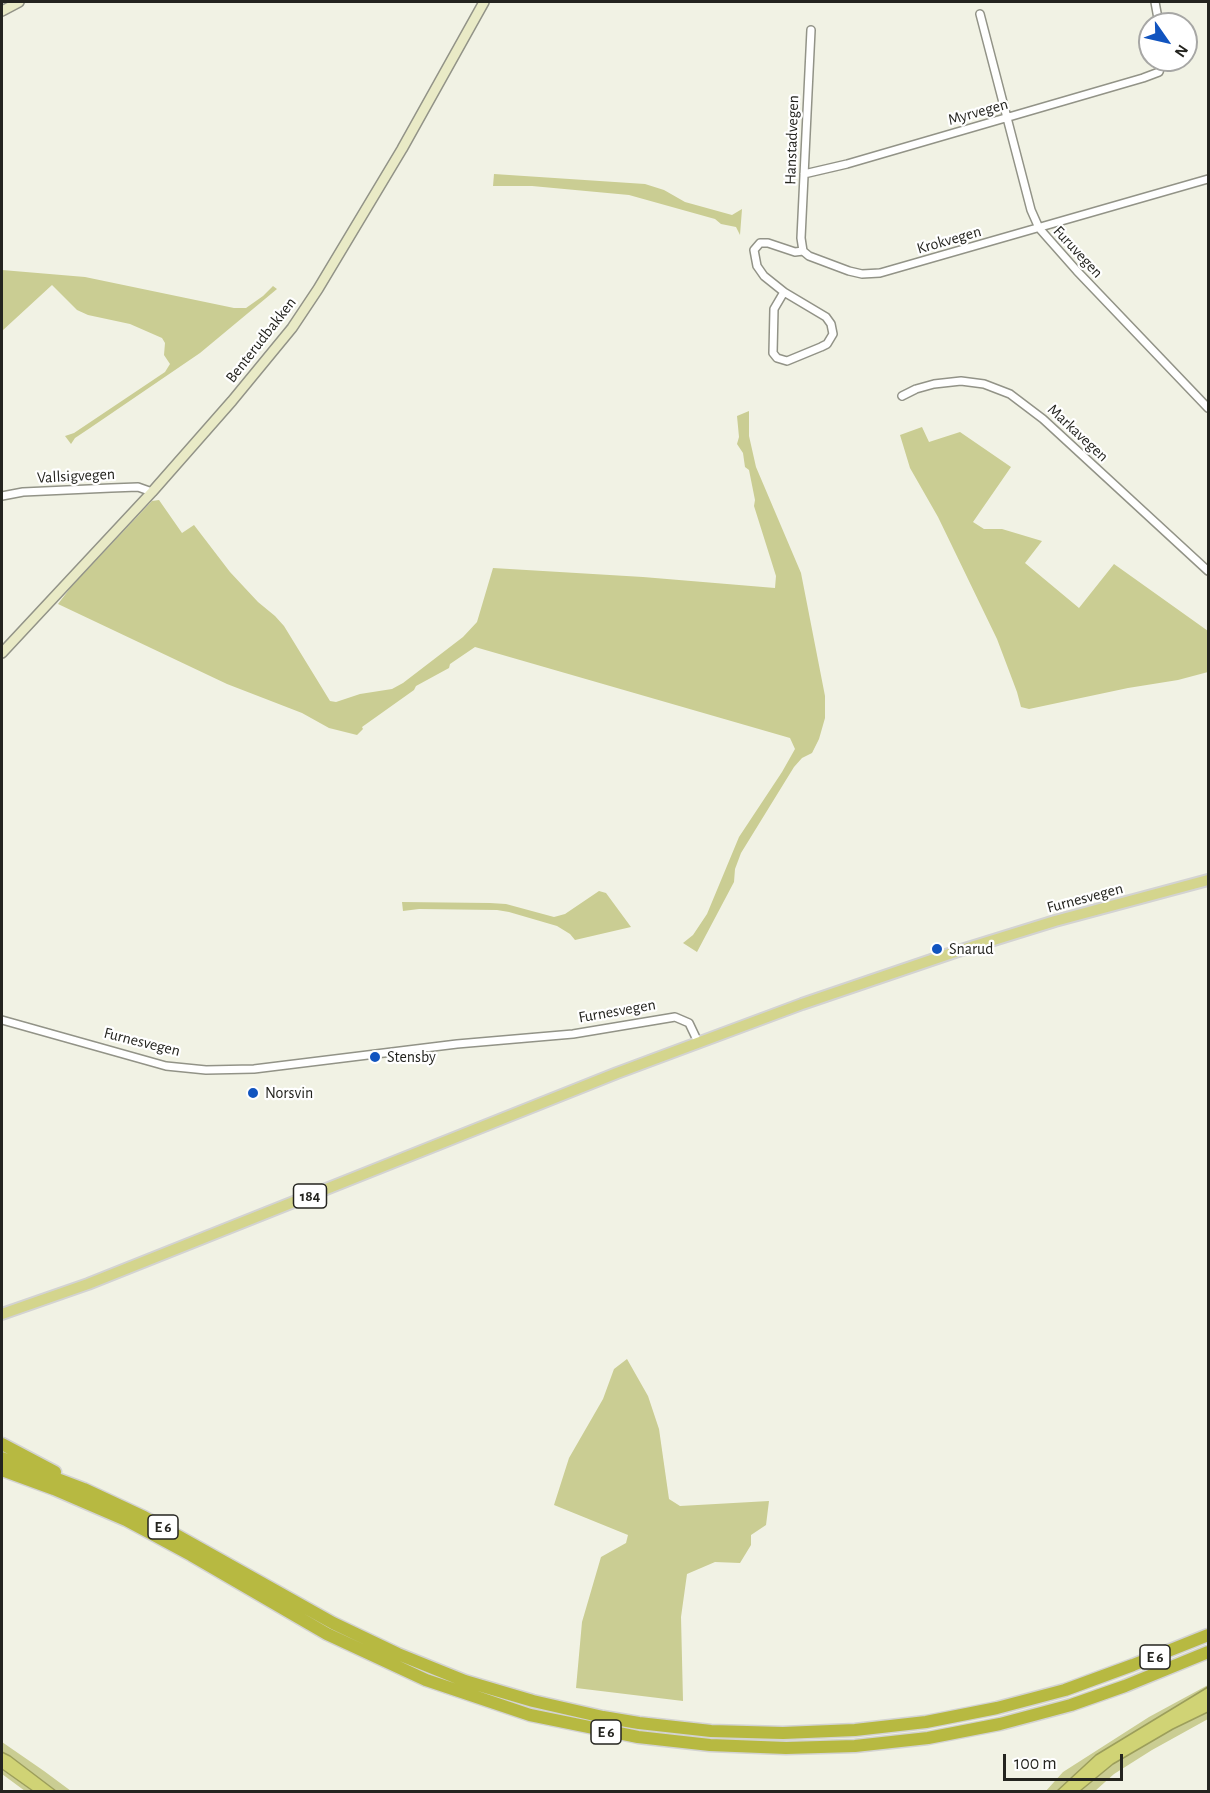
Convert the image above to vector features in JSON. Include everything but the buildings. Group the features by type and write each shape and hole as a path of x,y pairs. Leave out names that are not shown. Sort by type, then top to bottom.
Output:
{"highway":[{"name":"E 6","path":"2,1444 84,1489 176,1534 333,1623 431,1668 499,1692 568,1710 675,1728 747,1733 801,1732 855,1730 926,1722 997,1708 1065,1690 1209,1635"},
{"name":"E 6","path":"2,1458 84,1489"},
{"name":"E 6","path":"2,1470 126,1520 319,1629 417,1676 530,1715 638,1737 719,1746 786,1748 855,1746 928,1738 1000,1724 1071,1705 1209,1652"}],"main road":[{"path":"2,11 19,2"},
{"name":"Benterudbakken","path":"2,653 152,492 258,370 306,307 402,149 484,2"},
{"name":"Furnesvegen","path":"698,1042 955,952 1055,921 1209,880"},
{"name":"184","path":"2,1314 88,1284 698,1042"}],"street":[{"name":"Furuvegen","path":"980,14 1031,210 1039,228 1077,271 1206,400 1209,408"},
{"name":"Hanstadvegen","path":"803,251 801,238 811,30"},
{"name":"Myrvegen","path":"804,174 847,164 1159,72"},
{"name":"Krokvegen","path":"784,292 774,309 773,353 777,358 787,361 827,344 832,334 832,327 826,317 784,292 759,270 754,258 755,247 760,243 768,243 795,252 803,251 809,256 843,269 870,274 888,272 1209,179"},
{"name":"Markavegen","path":"902,396 934,384 961,381 984,384 1010,394 1043,419 1209,571"},
{"name":"Vallsigvegen","path":"2,496 24,492 138,487 152,492"},
{"name":"Furnesvegen","path":"2,1020 166,1066 206,1070 255,1069 458,1044 573,1034 675,1017 689,1023 698,1042"}],"shaded area":[{"path":"494,174 645,184 664,190 685,202 732,215 742,209 740,235 736,227 721,224 715,219 629,195 532,186 493,186"},
{"path":"2,270 85,277 234,308 246,308 273,286 277,289 200,353 75,438 71,444 65,436 74,433 165,372 170,364 164,355 165,343 162,338 130,324 88,315 77,310 52,285 2,331"},
{"path":"749,411 749,436 756,467 801,573 825,696 825,718 812,753 802,758 794,767 741,853 735,869 734,882 697,952 683,943 693,935 707,914 739,837 795,749 790,738 475,647 450,664 449,668 416,686 414,690 362,727 363,729 357,735 329,728 302,713 227,684 58,604 71,587 152,501 159,500 182,533 194,525 230,572 284,626 330,701 336,702 360,694 392,689 463,637 477,622 493,568 775,588 776,576 754,506 755,500 749,470 745,467 743,453 737,444 739,437 737,416"},
{"path":"922,427 929,442 960,432 1011,467 973,522 984,529 1002,529 1042,541 1025,563 1079,608 1114,564 1208,631 1208,672 1029,709 1021,707 997,639 938,517 910,468 900,435"},
{"path":"599,891 606,893 631,927 575,940 557,926 509,912 419,909 403,911 402,902 506,904 554,917 565,914"},
{"path":"627,1359 648,1396 659,1429 669,1499 680,1506 769,1501 766,1525 751,1535 751,1545 740,1563 715,1562 687,1574 681,1617 683,1701 576,1688 582,1622 601,1557 626,1543 628,1535 554,1505 569,1458 603,1399 614,1369"},
{"path":"1208,1685 1208,1719 1114,1774 1095,1791 1045,1792 1063,1772 1149,1717"},
{"path":"1208,1687 1208,1712 1173,1729 1113,1764 1080,1791 1057,1791 1096,1755"},
{"path":"2,1742 71,1791 25,1791 2,1774"},
{"path":"2,1752 56,1791 33,1791 2,1769"}],"place":[{"name":"Snarud","path":"937,949"},
{"name":"Stensby","path":"375,1057"},
{"name":"Norsvin","path":"253,1093"}]}
